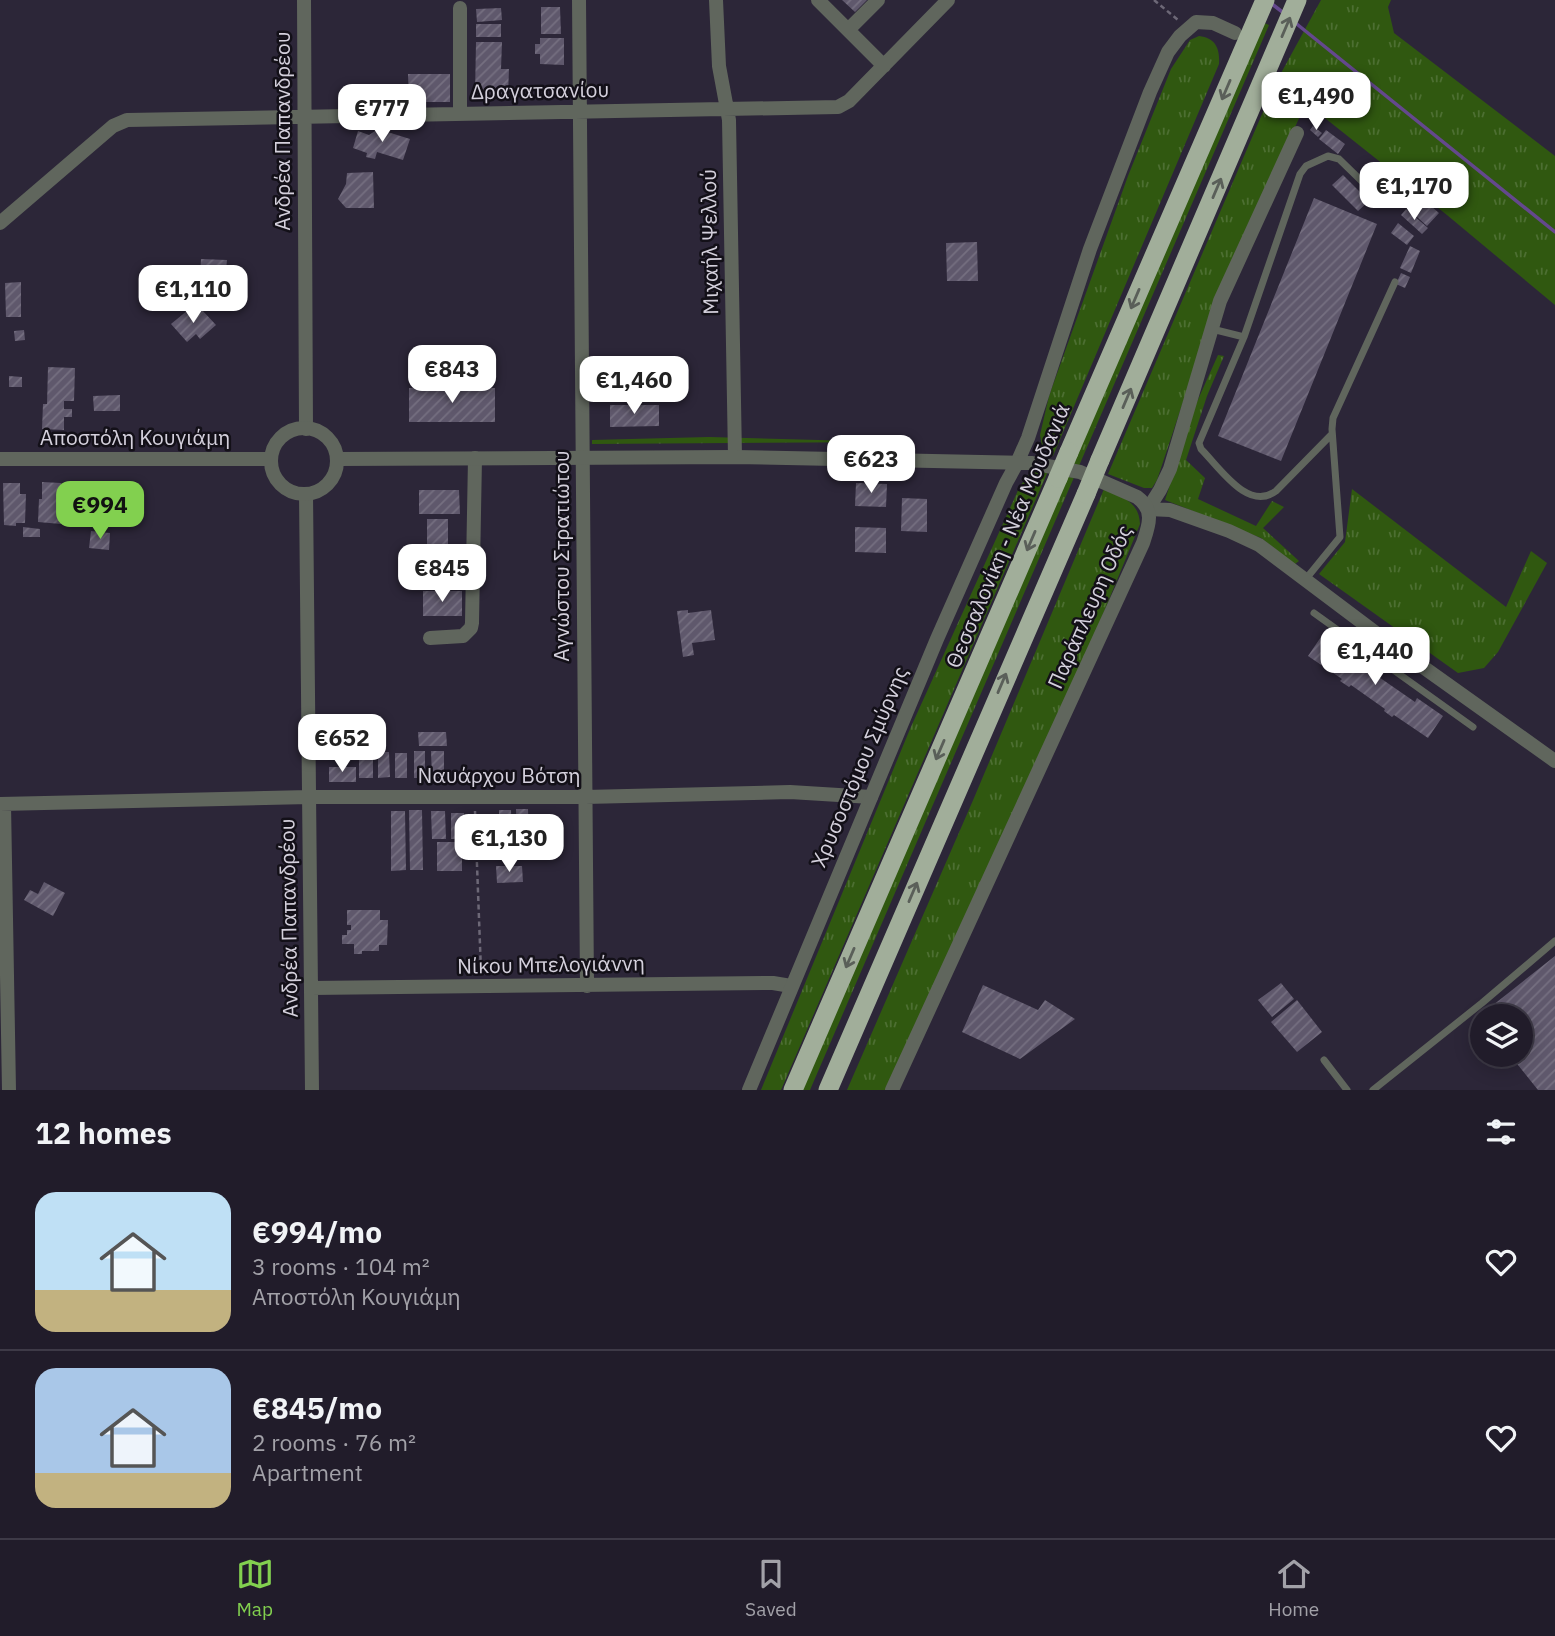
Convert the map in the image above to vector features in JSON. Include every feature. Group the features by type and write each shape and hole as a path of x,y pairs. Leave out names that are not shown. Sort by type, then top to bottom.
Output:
{"highway":[{"name":"Θεσσαλονίκη - Νέα Μουδανιά","path":"793,1090 1058,478 1244,30 1265,0"},
{"path":"828,1090 1297,0"}],"street":[{"name":"Ανδρέα Παπανδρέου","path":"304,0 306,429"},
{"name":"Αγνώστου Στρατιώτου","path":"579,0 587,986"},
{"name":"Μιχαήλ Ψελλού","path":"716,0 719,66 729,110 735,457"},
{"path":"818,0 884,66"},
{"path":"848,30 878,0"},
{"name":"Δραγατσανίου","path":"0,223 121,121 838,107 849,101 948,0"},
{"path":"460,8 460,113"},
{"path":"1188,29 1196,22 1204,21 1244,30"},
{"name":"Χρυσοστόμου Σμύρνης","path":"749,1090 937,639 1028,439 1090,249 1150,92 1168,52 1188,29"},
{"name":"Παράπλευρη Οδός","path":"892,1090 1136,558 1148,529 1148,509 1170,468 1220,300 1297,133"},
{"path":"306,429 325,436 334,446 337,459 336,473 332,480 319,490 306,494 287,489 277,481 270,459 271,451 278,440 291,432 306,429"},
{"path":"337,459 735,457 1031,463 1080,472 1138,497 1146,503 1148,509 1170,510 1259,545 1388,642 1555,761"},
{"path":"430,638 463,636 472,623 475,458"},
{"name":"Αποστόλη Κουγιάμη","path":"0,459 270,459"},
{"path":"985,462 1006,483"},
{"name":"Ανδρέα Παπανδρέου","path":"306,494 312,1090"},
{"name":"Ναυάρχου Βότση","path":"2,804 309,797 585,797 790,792 871,797"},
{"path":"2,804 9,1090"},
{"name":"Νίκου Μπελογιάννη","path":"311,988 773,983 791,986"}],"lane":[{"path":"1332,434 1276,491 1259,498 1243,491 1201,449 1199,440 1244,337 1300,174 1306,166 1328,156 1339,159 1379,198"},
{"path":"1305,580 1340,537 1333,418 1395,282"},
{"path":"1212,329 1244,337"},
{"path":"1314,613 1473,727"},
{"path":"1377,657 1388,642"},
{"path":"1373,1090 1555,941"},
{"path":"1324,1060 1347,1090"}],"path":[{"path":"1154,0 1188,29"},
{"path":"475,797 482,986"}],"green space":[{"path":"1321,0 1391,0 1388,7 1394,33 1555,156 1555,305 1306,103 1219,294 1157,480 1152,488 1144,488 1108,474 1274,86"},
{"path":"1262,22 1269,25 810,1090 801,1090"},
{"path":"1199,36 1216,45 1219,64 1053,456 1042,447 1040,435 1049,396 1128,176 1171,69 1190,40"},
{"path":"1218,355 1224,356 1207,396 1186,460 1205,478 1198,499 1256,526 1272,501 1284,507 1263,528 1299,561 1295,564 1261,538 1165,500 1196,404"},
{"path":"709,437 893,442 592,444 592,440"},
{"path":"1049,469 781,1090 761,1090 910,729 1020,486 1031,472"},
{"path":"1104,489 1133,505 1140,524 1087,653 887,1090 847,1090 974,798"},
{"path":"1352,489 1506,607 1531,551 1547,563 1498,652 1484,668 1458,673 1319,574 1345,542"}],"building":[{"path":"842,0 867,0 855,12"},
{"path":"541,7 560,7 561,34 541,34"},
{"path":"501,8 502,20 477,22 476,9"},
{"path":"476,24 501,24 501,37 476,37"},
{"path":"540,38 564,38 564,65 540,64 540,54 535,54 535,44 540,44"},
{"path":"476,42 502,42 501,69 509,69 508,95 475,94"},
{"path":"408,74 450,74 450,102 409,102"},
{"path":"1313,126 1322,133 1318,137 1310,130"},
{"path":"378,129 410,139 403,160 377,152 375,159 366,157 367,153 353,148 358,131 369,135"},
{"path":"1326,130 1345,144 1338,154 1319,139"},
{"path":"373,172 374,208 346,208 338,199 346,184 347,173"},
{"path":"1343,175 1369,201 1358,211 1332,185"},
{"path":"1408,186 1439,213 1427,226 1397,199"},
{"path":"1314,198 1377,224 1281,461 1218,436"},
{"path":"1406,209 1428,228 1422,234 1401,215"},
{"path":"1398,223 1414,236 1407,245 1391,233"},
{"path":"977,242 978,281 947,281 946,243"},
{"path":"1410,246 1420,251 1411,273 1400,268"},
{"path":"201,259 227,260 226,270 233,270 233,291 212,290 213,278 200,278"},
{"path":"1401,273 1410,277 1405,288 1396,284"},
{"path":"21,282 21,317 6,317 5,283"},
{"path":"188,310 193,317 202,310 216,325 200,339 196,334 187,342 171,324"},
{"path":"24,330 25,340 15,341 14,331"},
{"path":"48,367 75,368 74,401 64,401 64,409 72,409 72,417 64,417 64,430 42,429 43,404 47,404"},
{"path":"9,376 22,377 22,387 9,387"},
{"path":"409,388 495,388 495,422 409,422"},
{"path":"120,395 120,411 94,411 93,396"},
{"path":"610,405 659,405 659,426 610,427"},
{"path":"42,482 61,483 61,524 38,522"},
{"path":"3,483 20,483 20,494 26,494 25,523 16,523 16,526 4,525"},
{"path":"856,483 887,484 886,507 855,506"},
{"path":"419,490 459,490 460,514 419,514"},
{"path":"902,498 927,499 927,532 901,531"},
{"path":"427,519 448,519 448,547 427,547"},
{"path":"23,527 40,529 40,537 23,537"},
{"path":"855,527 886,528 886,553 855,552"},
{"path":"91,531 110,533 109,550 89,548"},
{"path":"428,554 451,554 451,581 428,581"},
{"path":"423,591 462,591 462,616 423,616"},
{"path":"688,610 688,613 711,610 715,640 692,643 694,655 683,657 677,611"},
{"path":"1323,634 1349,652 1347,655 1415,702 1417,698 1443,716 1428,738 1394,715 1392,717 1385,709 1351,685 1349,687 1340,681 1342,679 1308,656"},
{"path":"355,732 355,747 330,747 330,733"},
{"path":"358,732 381,732 381,748 358,748"},
{"path":"418,732 446,732 447,746 419,746"},
{"path":"414,751 425,751 425,778 414,778"},
{"path":"431,751 444,751 444,778 432,778"},
{"path":"359,752 373,752 373,778 359,778"},
{"path":"378,752 389,752 390,777 378,778"},
{"path":"395,753 407,753 407,778 395,778"},
{"path":"329,767 356,767 356,782 329,782"},
{"path":"516,809 528,809 529,842 517,842"},
{"path":"409,810 422,810 423,870 410,870"},
{"path":"499,810 511,810 512,843 499,843"},
{"path":"391,811 405,811 406,870 391,871"},
{"path":"431,811 445,811 446,839 432,839"},
{"path":"451,813 464,813 465,839 451,839"},
{"path":"437,842 462,842 462,871 437,871"},
{"path":"497,847 522,847 523,860 497,860"},
{"path":"496,866 522,866 523,882 497,883"},
{"path":"44,882 65,893 53,916 24,900 30,890 38,894"},
{"path":"347,910 380,910 380,920 388,920 387,945 379,945 379,951 354,954 354,944 342,944 342,935 347,935 347,930 351,930 351,925 347,925"},
{"path":"1555,956 1555,1090 1538,1090 1520,1067 1533,1067 1533,1004 1494,1004"},
{"path":"1281,983 1294,999 1272,1017 1258,1000"},
{"path":"983,985 1038,1010 1045,1000 1075,1019 1020,1059 962,1032"},
{"path":"1297,1000 1322,1032 1297,1052 1271,1022"}],"waterway":[{"path":"1272,4 1285,14"},
{"path":"1293,21 1555,232"}]}
